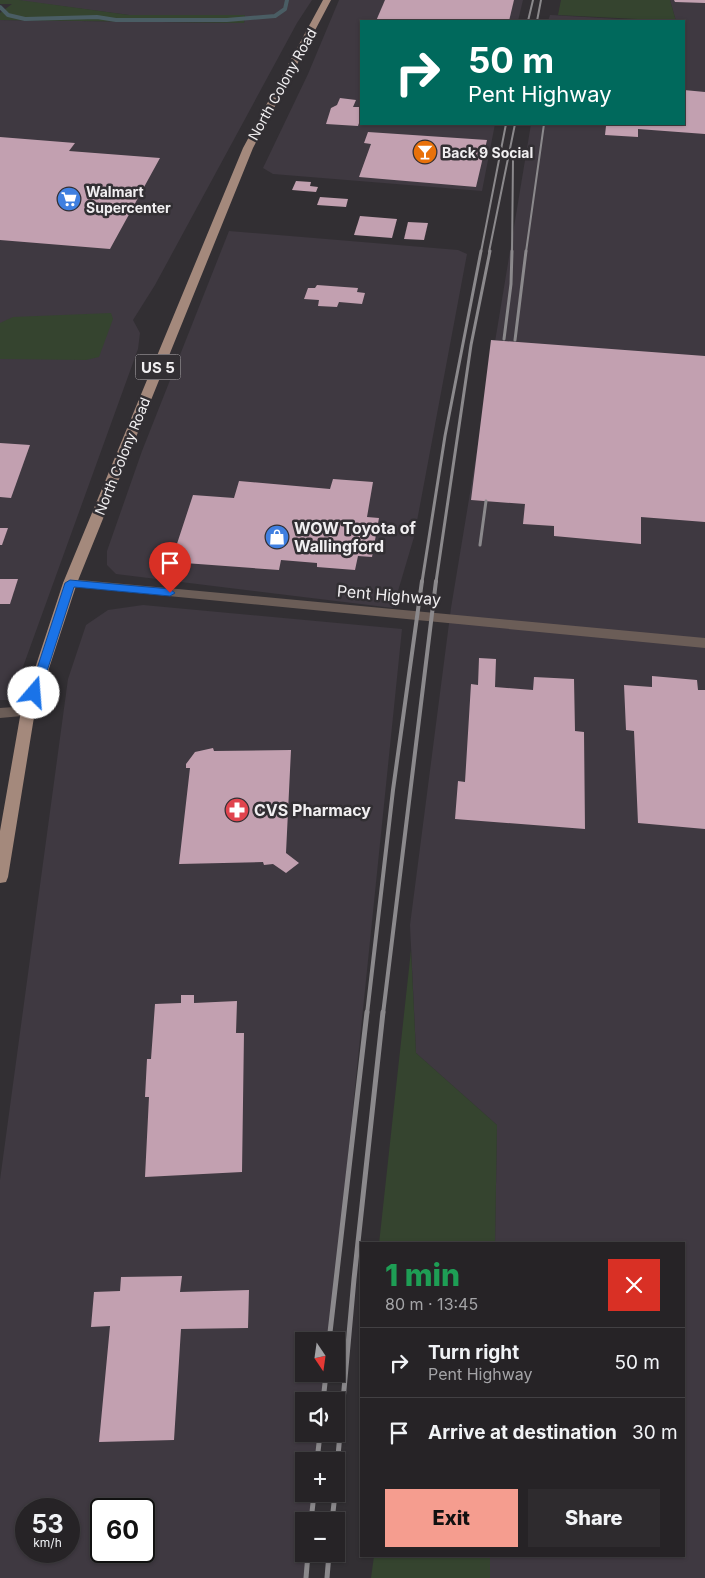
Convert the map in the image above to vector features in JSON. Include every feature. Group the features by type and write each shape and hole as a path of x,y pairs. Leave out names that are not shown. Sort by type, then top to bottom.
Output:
{"main road":[{"name":"North Colony Road","path":"0,877 28,711 70,583 248,148 327,0"}],"street":[{"name":"Pent Highway","path":"70,583 705,643"},
{"path":"0,713 28,711"}],"shaded area":[{"path":"15,0 312,0 297,23 155,285 133,320 140,333 138,349 11,700 0,700 0,20 244,23 245,16 129,15"},
{"path":"339,0 523,0 518,20 360,20 360,125 495,125 482,191 273,174 263,168 308,74"},
{"path":"670,0 705,0 705,1578 490,1578 490,1557 685,1557 685,1242 495,1242 497,1125 416,1053 410,925 451,608 531,125 685,125 685,20 676,20"},
{"path":"550,15 637,20 548,20"},
{"path":"229,231 458,250 467,254 414,537 393,608 116,574 107,565 107,551 142,451"},
{"path":"143,605 402,629 330,1332 295,1332 295,1382 324,1382 323,1392 295,1392 295,1442 318,1442 317,1452 295,1452 295,1502 312,1502 311,1512 295,1512 295,1562 306,1562 304,1578 0,1578 0,1180 68,679 86,625 108,610"}],"green space":[{"path":"0,0 19,0 129,15 245,15 244,23 0,20 0,13 12,4 0,4"},
{"path":"561,0 670,0 676,20 656,20 558,15"},
{"path":"111,313 113,319 99,357 86,360 0,359 0,323 13,317"},
{"path":"411,950 416,1053 497,1125 495,1242 379,1242"},
{"path":"374,1557 490,1557 490,1578 371,1578"}],"building":[{"path":"385,0 514,0 509,20 376,20"},
{"path":"674,0 705,0 705,3 675,2"},
{"path":"685,90 705,92 705,134 638,129 638,137 605,135 606,126 589,125 685,125"},
{"path":"340,98 356,100 353,107 360,107 358,126 326,124 331,108 337,105"},
{"path":"368,132 487,140 476,187 359,177 371,144 364,143"},
{"name":"Walmart Supercenter","path":"0,137 75,143 69,151 160,158 110,249 0,240"},
{"path":"296,181 311,182 310,186 318,187 316,192 292,190"},
{"path":"320,197 348,199 346,207 317,205"},
{"path":"360,216 397,219 392,238 354,235"},
{"path":"408,222 428,223 424,240 404,239"},
{"path":"317,285 358,288 357,292 365,293 362,304 339,302 337,307 318,306 319,300 304,299 308,288 315,288"},
{"path":"491,340 705,356 705,522 641,517 641,544 554,536 554,526 523,524 525,504 471,500"},
{"path":"0,443 30,445 11,498 0,497"},
{"name":"WOW Toyota of Wallingford","path":"333,479 373,482 367,517 379,518 372,557 358,556 355,570 317,567 317,563 281,560 279,570 171,562 193,495 234,498 239,481 330,489"},
{"path":"0,528 8,528 2,545 0,545"},
{"path":"0,579 18,579 10,604 0,604"},
{"path":"479,658 496,659 495,687 533,690 534,677 574,679 575,731 584,732 585,829 455,819 458,781 465,782 471,684 478,685"},
{"path":"652,676 697,680 698,690 705,690 705,829 638,823 634,731 626,730 624,685 652,687"},
{"name":"CVS Pharmacy","path":"213,748 214,751 291,750 286,853 299,863 286,873 273,864 264,865 263,862 179,864 190,768 186,768 186,764 195,752"},
{"path":"181,995 194,995 194,1003 237,1001 236,1033 244,1033 242,1172 145,1177 149,1097 145,1097 147,1059 151,1059 155,1004 181,1003"},
{"path":"182,1276 180,1292 249,1290 248,1328 181,1329 174,1440 99,1442 110,1326 91,1327 94,1292 120,1291 121,1277"}],"waterway":[{"path":"0,7 8,15 25,19 97,17 116,20 227,20 275,16 285,9 287,0"}],"railway":[{"path":"528,20 533,0"},
{"path":"537,20 541,0"},
{"path":"481,252 506,125"},
{"path":"489,252 515,125"},
{"path":"526,252 544,125"},
{"path":"512,252 513,160"},
{"path":"422,582 445,436 481,251"},
{"path":"436,582 471,345 490,251"},
{"path":"504,339 511,284 512,251"},
{"path":"515,340 526,251"},
{"path":"480,545 486,501"},
{"path":"367,1014 393,790 422,581"},
{"path":"383,1014 436,581"},
{"path":"330,1332 367,1012"},
{"path":"338,1452 354,1279 383,1012"},
{"path":"324,1392 325,1382"},
{"path":"318,1452 319,1442"},
{"path":"312,1512 313,1502"},
{"path":"333,1512 334,1502"},
{"path":"306,1578 307,1562"},
{"path":"327,1578 328,1562"}],"place":[{"name":"Back 9 Social","path":"425,152"},
{"name":"Walmart Supercenter","path":"69,199"},
{"name":"WOW Toyota of Wallingford","path":"277,537"},
{"name":"CVS Pharmacy","path":"237,810"}],"route":[{"path":"34,693 70,583 170,593"}]}
